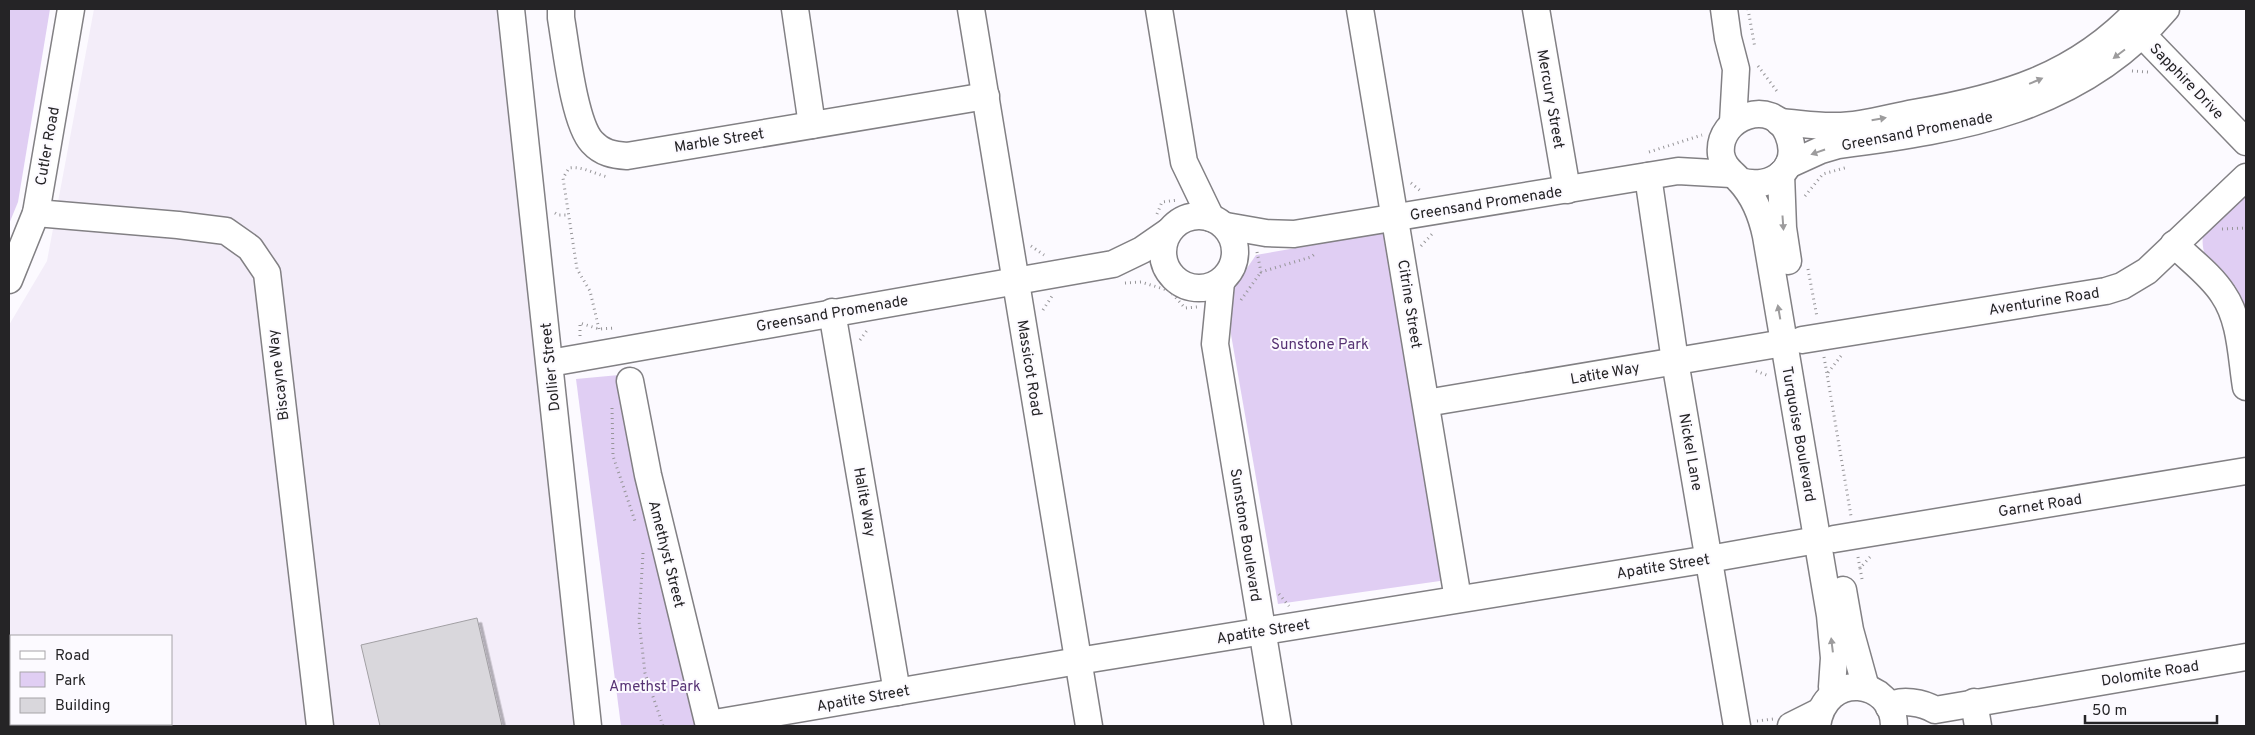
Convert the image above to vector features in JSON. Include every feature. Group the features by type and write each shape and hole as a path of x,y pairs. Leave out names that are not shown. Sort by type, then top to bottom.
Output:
{"street":[{"name":"Cutler Road","path":"9,280 36,214 71,9"},
{"name":"Dollier Street","path":"511,9 588,726"},
{"name":"Marble Street","path":"561,9 560,18 582,122 592,142 609,154 627,156 986,96"},
{"path":"795,9 812,125"},
{"name":"Massicot Road","path":"971,9 1089,726"},
{"path":"1159,9 1184,162 1188,216 1164,244 1163,256 1166,267 1177,281 1222,292 1236,258 1235,245 1188,216"},
{"name":"Citrine Street","path":"1360,9 1458,599"},
{"name":"Mercury Street","path":"1536,9 1567,190"},
{"path":"1724,9 1728,38 1736,69 1720,133 1721,154 1724,165 1735,177 1750,184 1762,184 1772,181 1785,170 1791,154 1791,142 1775,110 1736,69"},
{"name":"Greensand Promenade","path":"1775,110 1840,126 1976,102 2029,84 2056,72 2137,21 2166,9"},
{"name":"Greensand Promenade","path":"1785,170 1815,152 1838,146 1980,122 2052,96 2099,68 2137,21"},
{"name":"Sapphire Drive","path":"2137,21 2246,142"},
{"path":"1720,133 1744,116 1775,110"},
{"name":"Greensand Promenade","path":"1678,171 1720,133"},
{"name":"Greensand Promenade","path":"1118,274 1142,250 1188,216 1253,231 1294,234 1567,190 1646,165 1678,171 1735,177"},
{"name":"Nickel Lane","path":"1646,165 1676,361 1737,725"},
{"name":"Turquoise Boulevard","path":"1785,170 1783,228 1793,341"},
{"name":"Turquoise Boulevard","path":"1735,177 1753,200 1763,221 1793,341 1835,538 1850,630 1866,688"},
{"name":"Aventurine Road","path":"1793,341 2106,291 2136,279 2246,177"},
{"name":"Biscayne Way","path":"36,214 178,225 226,232 250,248 267,272 320,726"},
{"name":"Greensand Promenade","path":"1222,292 1257,251 1294,234"},
{"path":"2174,244 2218,286 2229,305 2236,322 2246,387"},
{"name":"Greensand Promenade","path":"550,363 598,342 666,342 1015,281 1118,274 1177,281"},
{"name":"Sunstone Boulevard","path":"1222,292 1215,344 1278,726"},
{"name":"Halite Way","path":"832,312 897,692"},
{"name":"Latite Way","path":"1426,403 1793,341"},
{"path":"598,342 610,360 630,381 637,365 646,352 652,346 666,342"},
{"name":"Amethyst Street","path":"630,381 654,503 709,725"},
{"name":"Garnet Road","path":"1835,538 2246,471"},
{"name":"Turquoise Boulevard","path":"1824,711 1832,687 1834,658 1830,615 1835,538"},
{"name":"Apatite Street","path":"709,725 1078,661 1835,538"},
{"name":"Dolomite Road","path":"1892,717 1900,702 1930,706 1935,710 1976,714 2246,657"},
{"path":"1786,722 1824,711 1846,688 1866,688 1883,699 1892,717"},
{"name":"Dolomite Road","path":"1910,726 1933,714 1935,710"}],"path":[{"path":"1748,9 1758,67 1775,110"},
{"path":"2129,69 2136,72 2156,72"},
{"path":"1646,165 1720,133"},
{"path":"1805,198 1806,194 1823,174 1857,164"},
{"path":"1410,182 1428,197"},
{"path":"568,215 577,269 590,291 598,342"},
{"path":"1401,251 1420,248 1437,228"},
{"path":"2217,231 2246,228"},
{"path":"1030,245 1051,260"},
{"path":"1750,368 1772,378 1793,341 1808,268"},
{"path":"1118,274 1170,291 1185,308 1222,292"},
{"path":"1021,316 1041,312 1056,291"},
{"path":"838,346 858,343 871,324"},
{"path":"1793,341 1827,374"},
{"path":"1844,352 1827,374 1835,538 1860,568 1863,588"},
{"path":"612,406 614,456 636,524"},
{"path":"643,549 639,621 644,673 664,726"},
{"path":"1860,568 1878,549"},
{"path":"1737,725 1786,722"}],"shaded area":[{"path":"94,9 524,9 596,726 9,726 9,325 47,261"}],"green space":[{"path":"9,9 50,9 18,202 9,224"},
{"path":"2246,189 2246,306 2240,302 2214,272 2205,255 2203,236"},
{"name":"Sunstone Park","path":"1388,232 1447,580 1278,604 1225,300 1256,255"},
{"name":"Amethst Park","path":"619,375 704,726 621,726 576,379"}],"building":[{"path":"477,618 502,726 380,726 361,645"}]}
